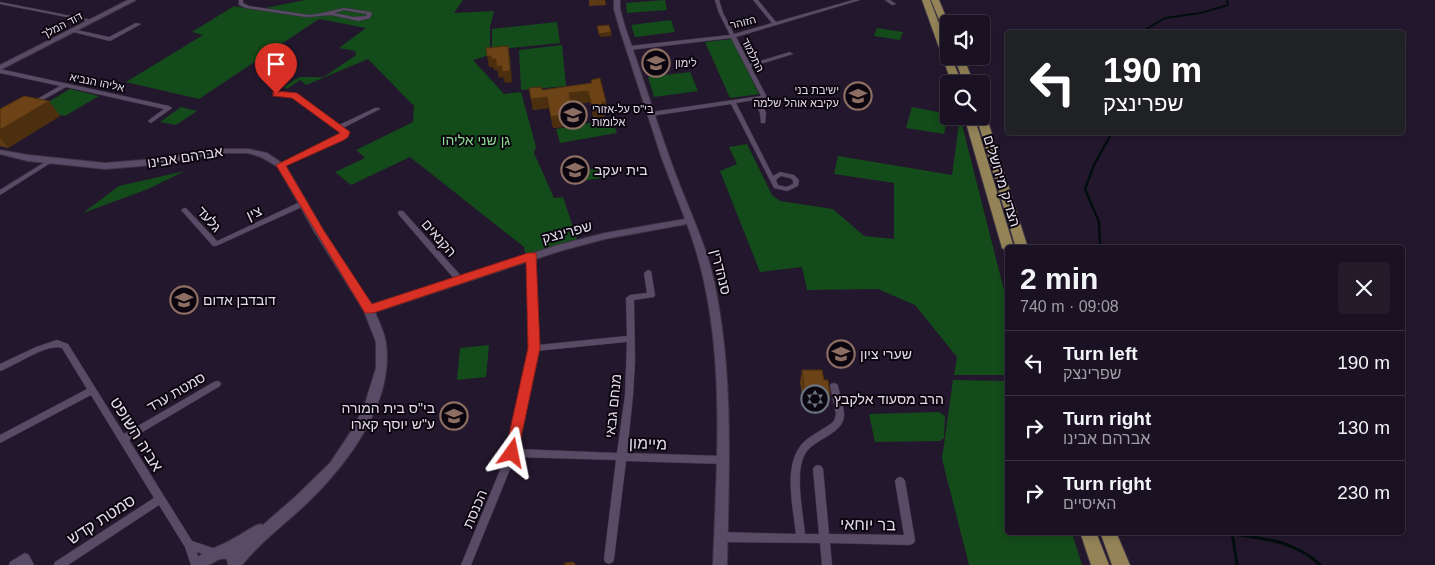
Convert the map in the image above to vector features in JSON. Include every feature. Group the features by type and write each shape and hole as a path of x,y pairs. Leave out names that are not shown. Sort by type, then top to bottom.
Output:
{"main road":[{"path":"926,0 954,75"},
{"path":"935,0 941,15"},
{"name":"הצדיק מירושלים","path":"972,125 1007,245"},
{"name":"הצדיק מירושלים","path":"984,125 1021,245"},
{"path":"1089,535 1100,565"},
{"path":"1109,535 1121,565"}],"street":[{"name":"דוד המלך","path":"0,70 133,0"},
{"path":"241,0 241,4 248,7 303,16 316,16 332,14 360,20 368,17 370,13 344,9 316,16"},
{"name":"סנהדרין","path":"617,0 619,18 709,280 721,368 723,460 720,565"},
{"name":"התלמוד","path":"717,0 720,13 764,97 756,98"},
{"path":"755,0 775,24"},
{"name":"הזוהר","path":"630,48 733,36 858,0"},
{"path":"887,0 894,4"},
{"path":"0,3 92,21"},
{"path":"72,31 110,39 138,24"},
{"path":"748,66 790,54"},
{"name":"אליהו הנביא","path":"0,70 169,108 151,120"},
{"path":"22,110 65,85"},
{"path":"189,545 218,553 231,554 235,564 334,467 346,451 370,408 380,377 382,354 377,328 369,310 302,204 281,165 344,136 345,132 294,95 276,94"},
{"path":"652,114 756,98 763,112 763,122"},
{"path":"732,101 772,180"},
{"path":"339,127 377,109"},
{"name":"אברהם אבינו","path":"0,152 50,161 120,166 221,151 238,151 257,153 281,165"},
{"path":"0,193 50,161"},
{"name":"צין","path":"216,244 302,204"},
{"name":"גלעד","path":"184,210 216,244"},
{"name":"הקנאים","path":"401,213 459,279"},
{"name":"שפרינצק","path":"369,310 532,256 604,236 689,221"},
{"name":"הכנסת","path":"466,565 512,453 534,348 532,256"},
{"name":"מנחם גבאי","path":"609,559 628,395 631,339 630,298 650,295 648,273"},
{"path":"534,348 631,339"},
{"name":"אביה השופט","path":"1,366 39,348 57,342 65,346 91,391 189,545 196,565"},
{"name":"סמטת ערד","path":"123,439 217,384"},
{"path":"801,538 796,461 806,445 838,423 840,414 834,386"},
{"path":"0,439 91,391"},
{"name":"מיימון","path":"512,453 723,460"},
{"name":"בר יוחאי","path":"818,470 828,565"},
{"name":"בר יוחאי","path":"721,537 910,540 900,481"},
{"name":"סמטת קדש","path":"59,565 160,499"},
{"path":"200,565 278,520"},
{"path":"14,565 25,558 29,565"}],"green space":[{"name":"גן שני אליהו","path":"305,0 463,0 454,13 494,11 490,27 490,55 473,60 504,94 521,92 536,147 534,153 554,198 563,197 578,242 526,257 524,247 410,157 351,185 335,172 365,158 356,150 413,122 414,106 368,59 306,85 300,80 287,89 284,87 299,77 324,77 356,55 355,51 339,48 366,28 319,19 199,99 126,82 203,35 192,32 234,6 255,10"},
{"path":"665,0 667,10 627,13 626,3"},
{"path":"671,20 675,32 635,37 631,25"},
{"path":"557,22 560,43 492,50 492,29"},
{"path":"877,28 903,32 900,40 874,36"},
{"path":"732,39 759,94 730,98 705,42"},
{"path":"562,45 566,86 521,90 519,50"},
{"path":"690,72 698,91 654,97 648,77"},
{"path":"70,89 99,96 65,116 35,110"},
{"path":"181,107 197,111 176,125 160,122"},
{"path":"912,107 940,112 940,125 946,125 944,134 906,128"},
{"path":"612,119 617,133 560,143 556,129"},
{"path":"959,125 962,125 1005,294 1005,375 954,375 957,357 915,305 878,289 807,290 802,267 760,272 720,171 737,164 729,147 747,144 772,195 780,201 833,209 864,236 894,239 894,183 834,174 838,156 952,175"},
{"path":"598,168 601,178 577,182 574,172"},
{"path":"185,171 148,189 83,213 119,186"},
{"path":"489,345 486,377 457,380 460,348"},
{"path":"953,380 1005,381 1005,535 1073,535 1082,565 969,565 942,459"},
{"path":"939,412 945,416 944,438 940,441 875,442 869,414"}],"building":[{"path":"609,25 611,32 599,34 597,26"},
{"path":"508,46 510,71 502,72 502,66 496,66 496,59 491,59 491,56 487,56 486,48"},
{"path":"600,78 606,102 602,102 604,108 593,110 588,91 569,93 573,112 561,113 561,115 551,117 547,97 531,99 529,88 542,87 542,90 592,83 591,80"},
{"path":"24,96 49,101 0,130 0,109"},
{"path":"802,370 822,370 824,380 828,380 830,395 805,396"},
{"path":"573,562 576,565 564,565 565,563"}],"waterway":[{"path":"1145,30 1165,18 1201,13 1228,5 1227,0"},
{"path":"1106,144 1110,135"},
{"path":"1100,245 1099,222 1085,189 1094,165 1106,143"},
{"path":"1232,535 1237,565"},
{"path":"1239,535 1280,542 1291,546 1311,557 1320,565"}],"place":[{"name":"לימון","path":"656,63"},
{"name":"ישיבת בני עקיבא אוהל שלמה","path":"858,96"},
{"name":"בי\"ס על-אזורי אלומות","path":"573,115"},
{"name":"בית יעקב","path":"575,170"},
{"name":"דובדבן אדום","path":"184,300"},
{"name":"שערי ציון","path":"841,354"},
{"name":"הרב מסעוד אלקבץ","path":"815,399"},
{"name":"בי\"ס בית המורה ע\"ש יוסף קארו","path":"454,416"}],"route":[{"path":"276,94 294,95 346,133 341,138 281,165 302,204 369,310 532,256 534,348 512,453"}]}
